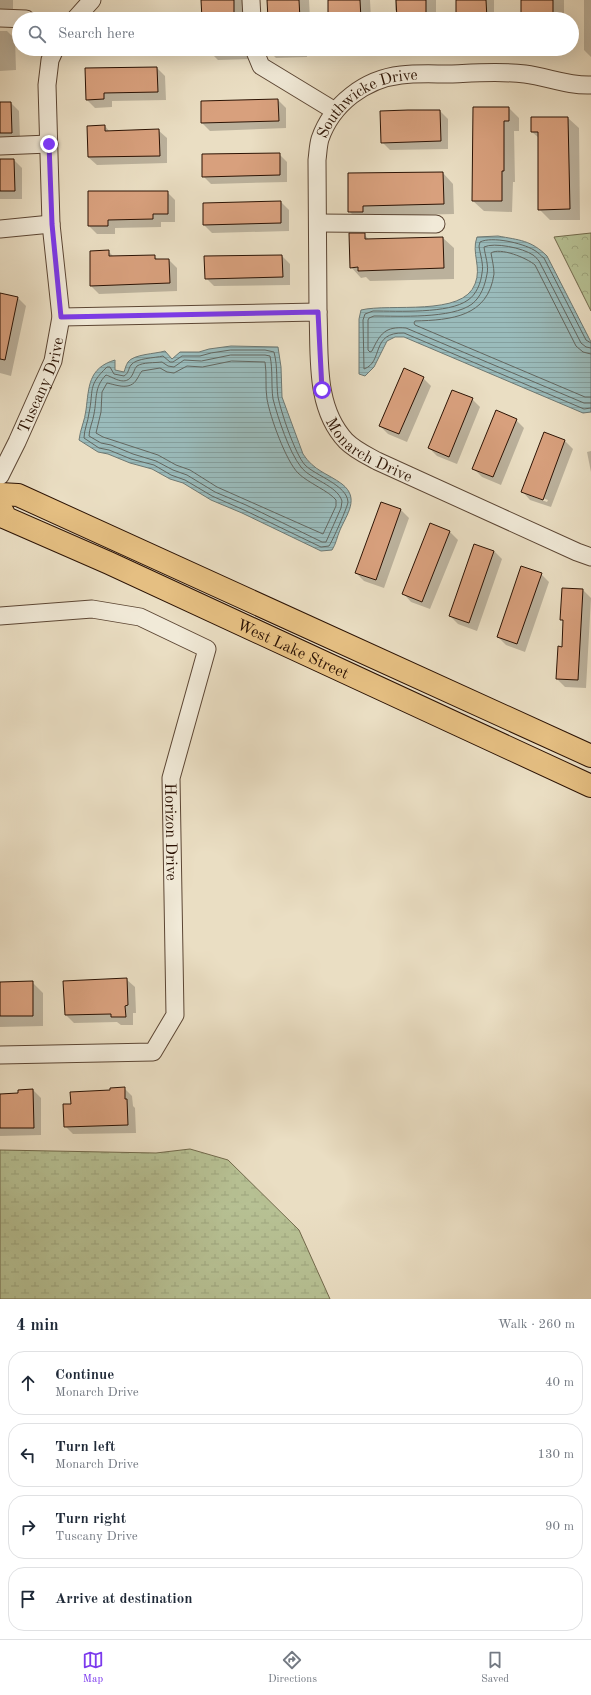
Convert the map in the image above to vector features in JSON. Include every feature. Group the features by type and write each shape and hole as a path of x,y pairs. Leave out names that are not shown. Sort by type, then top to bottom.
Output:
{"highway":[{"name":"West Lake Street","path":"0,494 18,495 591,756"},
{"name":"West Lake Street","path":"0,507 6,518 109,563 591,786"}],"street":[{"path":"81,12 92,0"},
{"path":"251,0 252,12"},
{"path":"0,18 12,18"},
{"name":"Tuscany Drive","path":"0,476 17,442 53,361 61,317 52,224 49,144 47,85 52,56"},
{"path":"257,56 261,66 335,111"},
{"name":"Southwicke Drive","path":"318,312 317,160 320,140 335,111 351,95 364,86 377,80 402,75 526,74 564,83 591,85"},
{"path":"0,146 49,144"},
{"path":"318,223 436,224"},
{"path":"0,229 52,224"},
{"path":"61,317 318,312"},
{"name":"Monarch Drive","path":"318,312 322,390 325,403 337,428 347,441 362,453 377,461 591,557"},
{"name":"Horizon Drive","path":"0,616 92,609 140,617 207,649 171,778 175,1015 152,1052 0,1055"}],"green space":[{"path":"591,233 591,311 554,237"},
{"path":"190,1149 228,1160 299,1230 330,1299 0,1299 0,1150 156,1153"}],"water":[{"path":"498,236 519,240 530,244 547,256 591,342 591,412 583,413 404,337 395,337 387,341 374,367 365,376 359,374 359,319 361,310 374,308 424,307 456,301 468,294 477,278 475,243 477,237"},
{"path":"231,346 278,347 281,367 282,397 303,454 316,468 342,484 350,495 350,506 332,550 321,551 242,513 211,500 183,483 170,479 152,469 98,452 79,440 89,386 95,373 106,364 115,360 115,370 124,372 128,362 135,357 165,351 172,359 180,352 199,352"}],"building":[{"path":"201,0 234,0 234,12 202,12"},
{"path":"267,0 299,0 300,12 268,12"},
{"path":"328,0 360,0 361,12 328,12"},
{"path":"396,0 426,0 426,12 397,12"},
{"path":"456,0 486,0 487,12 456,12"},
{"path":"521,0 553,0 553,12 521,12"},
{"path":"157,67 158,92 104,93 104,99 86,100 85,68"},
{"path":"278,99 279,121 201,123 201,101"},
{"path":"0,102 11,102 12,133 0,133"},
{"path":"473,107 509,107 509,121 504,121 504,171 502,171 502,201 472,201"},
{"path":"440,110 441,141 381,143 380,111"},
{"path":"531,117 568,117 570,209 538,210 538,132 531,132"},
{"path":"105,125 105,131 159,129 160,156 88,157 87,126"},
{"path":"280,153 280,175 202,177 202,154"},
{"path":"0,159 14,159 15,191 0,191"},
{"path":"443,172 444,204 363,206 363,212 348,212 348,173"},
{"path":"88,191 168,191 168,214 153,214 153,219 108,220 108,226 88,226"},
{"path":"281,201 281,223 203,225 203,203"},
{"path":"349,233 365,233 365,239 443,237 444,268 358,271 358,267 350,268"},
{"path":"109,250 109,256 155,255 155,259 169,259 170,283 90,286 90,251"},
{"path":"282,255 283,277 205,279 204,256"},
{"path":"0,293 18,297 5,360 0,359"},
{"path":"404,368 424,377 399,434 379,426"},
{"path":"452,390 473,398 449,457 428,448"},
{"path":"496,410 517,419 493,477 472,469"},
{"path":"544,432 565,440 543,500 521,492"},
{"path":"381,502 401,509 376,580 355,573"},
{"path":"430,523 450,531 422,602 402,594"},
{"path":"474,544 494,551 469,623 449,616"},
{"path":"521,566 542,573 517,644 497,637"},
{"path":"562,588 583,589 578,680 556,679 558,646 562,647 563,620 560,620"},
{"path":"127,978 128,1005 125,1006 126,1017 111,1017 111,1014 65,1015 63,981"},
{"path":"33,981 33,1016 0,1016 0,982"},
{"path":"125,1087 128,1125 64,1127 63,1104 71,1104 70,1092 110,1090 110,1088"},
{"path":"33,1089 34,1128 0,1128 0,1094 18,1093 18,1090"}],"route":[{"path":"49,144 52,224 61,317 318,312 322,390"}]}
